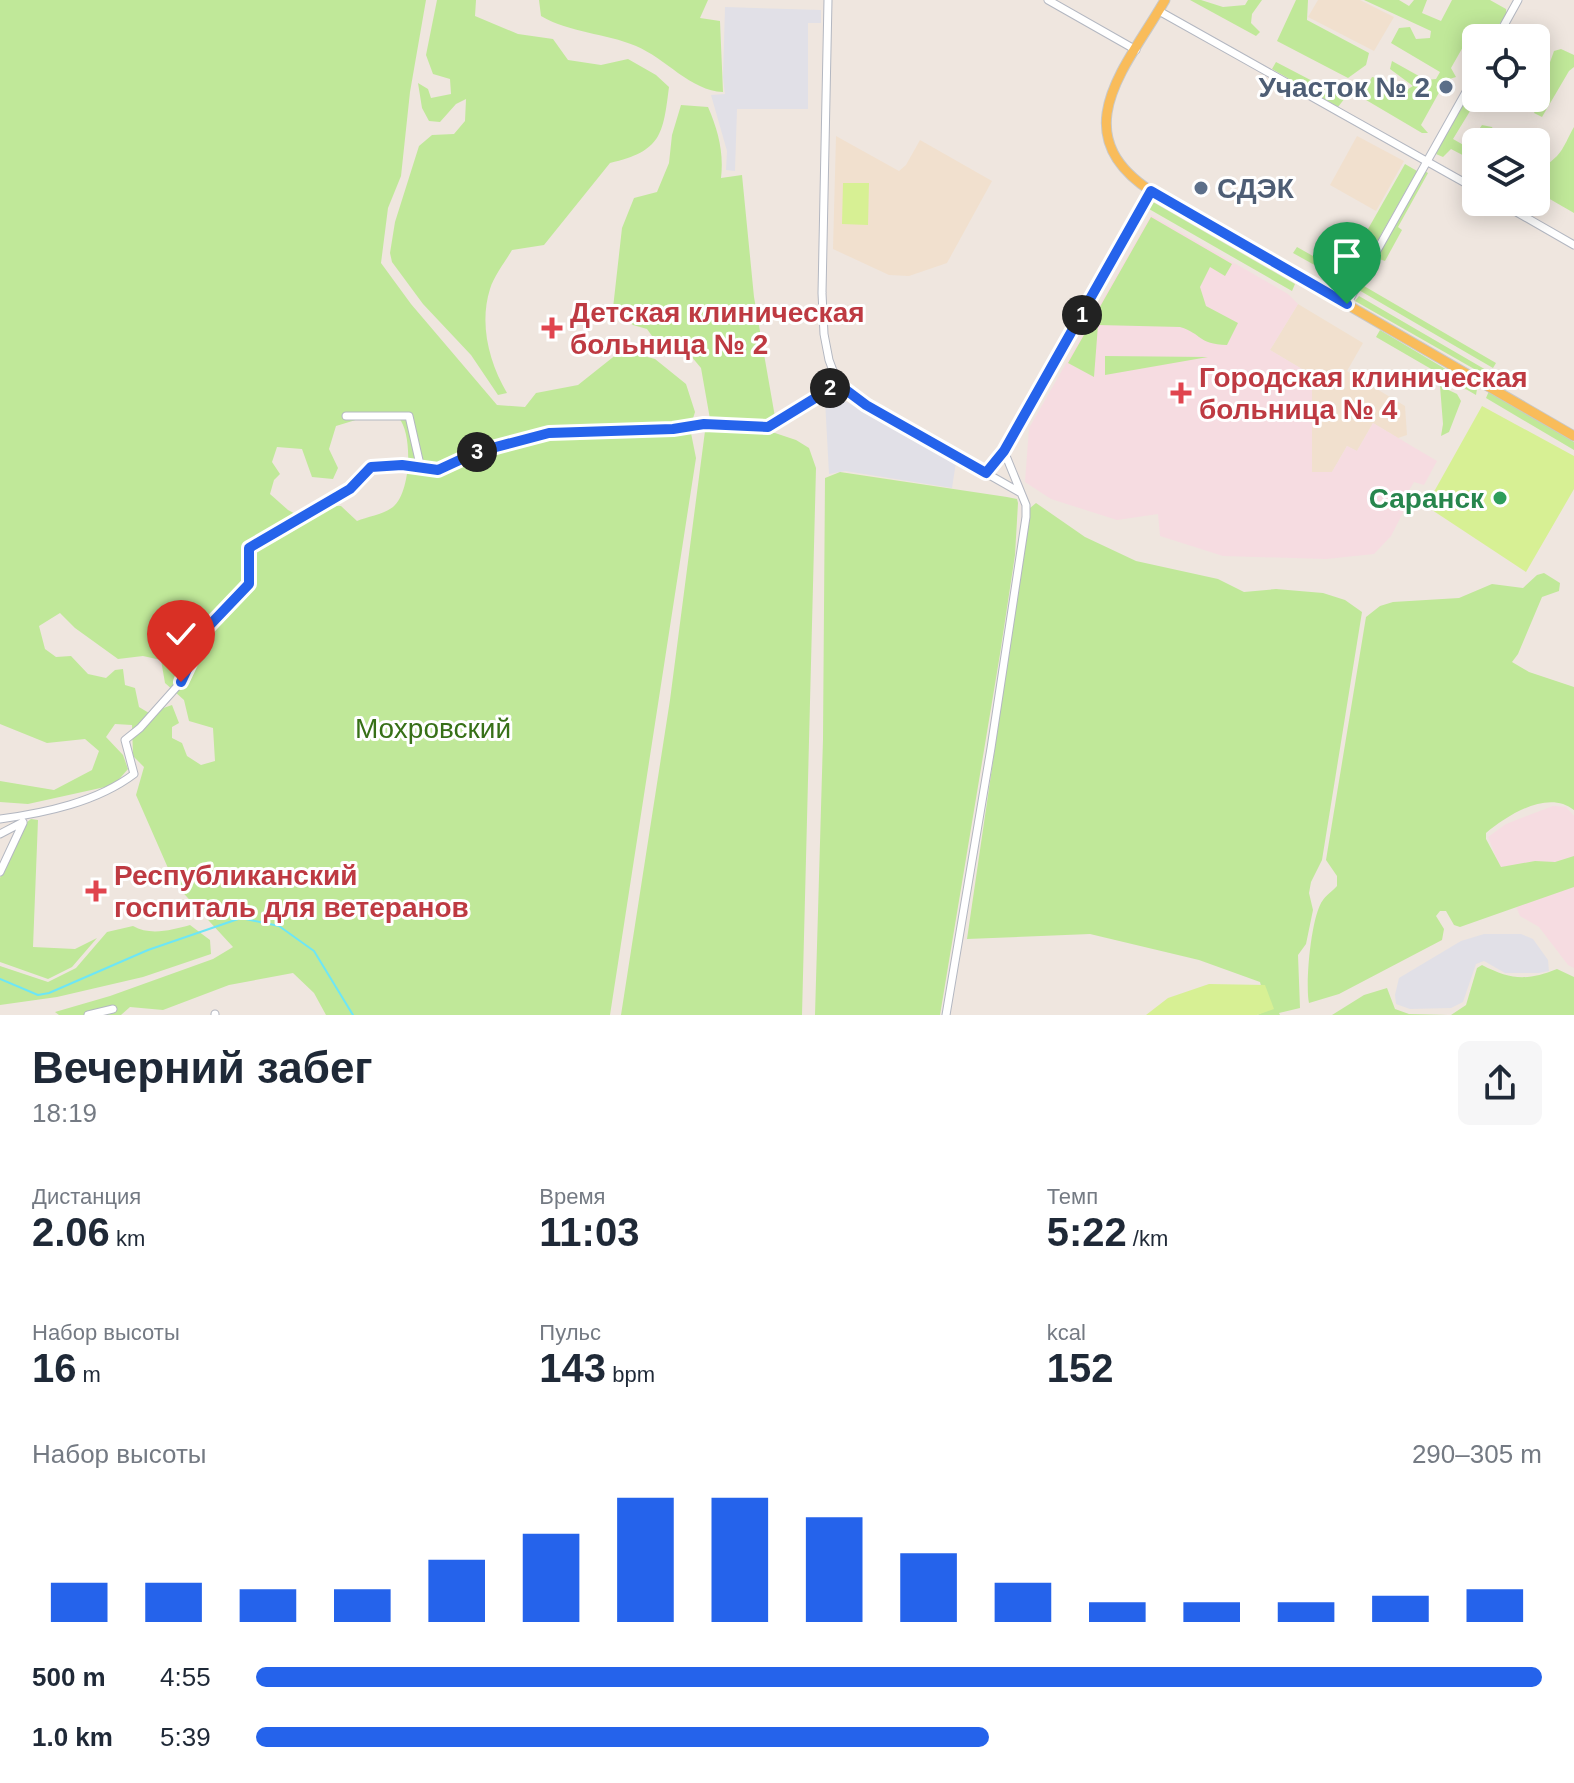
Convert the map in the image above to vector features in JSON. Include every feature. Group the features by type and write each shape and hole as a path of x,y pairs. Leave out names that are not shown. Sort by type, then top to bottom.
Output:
{"main road":[{"path":"1165,0 1113,90 1106,111 1106,132 1114,158 1124,170 1151,191 1574,436"}],"street":[{"path":"828,0 822,293 824,334 838,384 866,405 1021,493"},
{"path":"1048,0 1136,50"},
{"path":"1505,24 1518,0"},
{"path":"1159,11 1462,181"},
{"path":"1347,304 1462,99"},
{"path":"986,473 1004,451 1151,191"},
{"path":"1523,216 1574,245"},
{"path":"0,819 73,803 134,774 125,740 140,728 181,682 206,629 249,584 249,548 350,489 371,467 402,465 438,470 477,452 549,433 673,429 704,424 768,427 838,384"},
{"path":"346,416 409,416 421,469"},
{"path":"946,1015 1024,530 1026,505 1004,451"},
{"path":"0,834 23,823 33,814"},
{"path":"0,872 23,823"},
{"path":"88,1015 111,1012"}],"shaded area":[{"path":"1318,0 1360,0 1394,17 1374,51 1308,17"},
{"path":"725,7 821,10 821,23 808,23 808,109 737,109 735,171 726,170 727,151 711,95 725,94"},
{"path":"836,136 899,171 906,165 920,140 992,181 947,263 909,276 889,275 833,249"},
{"path":"1357,136 1404,161 1376,211 1330,185"},
{"name":"Городская клиническая больница № 4","path":"1151,215 1288,294 1298,304 1270,350 1312,375 1312,472 1332,472 1347,446 1357,451 1373,423 1437,461 1424,485 1414,482 1406,495 1410,499 1391,536 1374,554 1326,559 1223,556 1160,536 1158,514 1117,520 1051,499 1025,482 1029,428"},
{"path":"1298,304 1363,343 1347,371 1405,406 1407,435 1398,438 1373,423 1357,451 1347,446 1332,472 1312,472 1312,375 1270,350"},
{"path":"830,393 956,462 952,488 845,471 829,474 825,400"},
{"path":"1553,806 1566,807 1574,816 1574,968 1568,965 1539,927 1520,916 1488,837 1506,824"},
{"path":"1484,934 1521,934 1533,939 1548,960 1549,971 1505,973 1484,961 1476,964 1463,1002 1451,1008 1410,1009 1396,1004 1399,978 1461,941"}],"green space":[{"name":"Мохровский","path":"0,0 426,0 410,92 401,176 388,208 381,263 411,304 497,405 525,407 536,393 578,385 622,350 655,359 686,384 695,412 690,428 696,458 610,1015 326,1015 314,993 293,973 229,985 163,1010 130,1007 121,1015 59,1015 55,1012 213,959 233,947 175,884 136,795 144,767 133,756 132,725 115,724 106,737 123,755 128,769 114,785 28,804 0,802 0,781 54,790 92,770 99,751 85,739 47,743 0,724","holes":["399,418 404,426 408,463 404,489 393,507 357,521 341,506 330,506 307,520 288,510 270,494 274,480 280,474 272,462 277,447 302,449 312,477 333,479 338,468 329,449 336,426 359,419","60,613 75,628 118,659 143,656 161,660 165,683 184,700 189,721 213,728 215,761 201,765 187,756 182,743 172,738 172,727 179,723 172,705 149,713 139,707 135,688 125,685 123,669 115,670 106,678 88,674 71,656 56,657 45,649 39,626"]},
{"path":"437,0 476,0 475,16 518,34 553,39 568,60 601,65 628,59 656,75 669,87 665,117 657,138 650,146 640,153 610,163 544,245 512,250 497,274 490,289 485,316 491,356 507,393 498,395 471,355 423,304 392,262 390,253 395,222 419,146 432,135 454,134 465,121 466,99 456,104 440,122 429,121 422,108 418,83 428,89 431,98 451,94 450,79 433,74 426,55"},
{"path":"539,0 708,0 700,18 720,21 723,92 700,86 636,46 552,22 541,16"},
{"path":"1190,0 1223,7 1245,5 1248,0 1262,0 1252,14 1251,23 1260,32 1256,36"},
{"path":"1296,0 1308,0 1307,20 1369,53 1366,65 1348,78 1277,41"},
{"path":"1364,0 1399,0 1409,6 1414,0 1427,0 1422,13 1441,21 1452,0 1490,0 1506,9 1507,17 1499,24 1462,24 1462,49 1451,68 1456,77 1446,80 1421,125 1428,133 1422,133 1361,97 1372,77 1394,82 1403,92 1413,86 1390,69 1392,61 1426,80 1436,79 1440,72 1391,43 1399,28 1410,27 1416,39 1430,38 1431,31"},
{"path":"1561,49 1574,55 1574,67 1550,103 1550,62 1554,51"},
{"path":"1276,62 1345,98 1338,107 1272,69"},
{"path":"1462,103 1462,112 1469,112 1453,139 1462,144 1462,155 1451,149 1443,157 1436,154 1444,133"},
{"path":"681,105 708,107 719,141 721,178 742,175 754,297 775,417 768,424 710,419 701,368 691,356 657,343 647,329 633,325 613,308 622,228 634,198 657,192 669,163 672,135"},
{"path":"1574,127 1574,213 1550,199 1550,162 1560,153"},
{"path":"1405,164 1417,171 1352,286 1293,253 1297,247 1343,273"},
{"path":"1423,170 1428,173 1398,227 1402,230 1385,261 1379,259 1364,286 1496,363 1493,368 1357,289"},
{"path":"843,183 869,183 868,225 842,224"},
{"path":"1153,202 1295,284 1292,291 1149,209"},
{"path":"1151,217 1232,264 1225,276 1210,267 1200,287 1206,306 1238,323 1227,345 1210,343 1180,327 1098,325 1094,377 1068,363"},
{"path":"1359,296 1493,374 1490,378 1355,301"},
{"path":"1380,330 1469,383 1477,389 1476,395 1376,337"},
{"path":"1105,356 1208,357 1105,375"},
{"path":"1440,386 1457,394 1461,401 1449,432 1441,436 1443,424"},
{"path":"1489,391 1574,442 1574,450 1486,398"},
{"name":"Саранск","path":"1482,406 1574,456 1574,489 1526,572 1426,506"},
{"path":"711,428 775,433 796,440 809,448 816,468 802,1015 621,1015 670,700 705,431"},
{"path":"840,472 1007,497 1017,499 1018,503 1015,555 1000,654 940,1015 815,1015 823,739 825,478"},
{"path":"1036,503 1085,537 1136,561 1218,579 1244,592 1276,589 1323,593 1345,600 1362,612 1322,860 1309,893 1313,910 1306,944 1298,955 1300,1008 1280,1015 1257,1015 1268,1010 1260,982 1199,960 1090,934 967,939 1030,508"},
{"path":"1544,573 1560,583 1559,591 1542,597 1512,662 1529,672 1574,687 1574,810 1552,802 1528,807 1495,826 1486,833 1486,839 1501,867 1535,861 1555,862 1574,856 1574,887 1460,927 1454,925 1446,911 1440,911 1436,916 1444,929 1442,940 1339,994 1309,1003 1309,966 1315,920 1323,900 1337,886 1337,876 1326,860 1366,617 1380,606 1393,602 1459,598 1492,584 1523,588 1537,575"},
{"path":"31,819 38,820 33,947 75,949 97,938 72,967 48,979 0,962 0,878 22,826"},
{"path":"190,925 210,940 211,954 143,977 57,997 0,1005 0,966 48,982 76,968 107,932 133,926 154,931"},
{"path":"1482,965 1511,976 1537,976 1557,969 1574,977 1574,1015 1451,1015 1466,1005 1477,968"},
{"path":"1209,984 1265,985 1274,1009 1257,1015 1146,1015 1168,998"},
{"path":"1387,988 1395,1009 1409,1014 1448,1015 1332,1015 1364,995"}],"waterway":[{"path":"0,979 38,995 49,993 148,950 241,918 279,926 314,951 353,1015"}],"place":[{"name":"Участок № 2","path":"1446,87"},
{"name":"СДЭК","path":"1201,188"},
{"name":"Детская клиническая больница № 2","path":"552,328"},
{"name":"Городская клиническая больница № 4","path":"1181,393"},
{"name":"Саранск","path":"1500,498"},
{"name":"Республиканский госпиталь для ветеранов","path":"96,891"}],"route":[{"path":"181,682 206,629 249,584 249,548 350,489 371,467 402,465 438,470 477,452 549,433 673,429 704,424 768,427 838,384 866,405 986,473 1004,451 1151,191 1347,304"}]}
